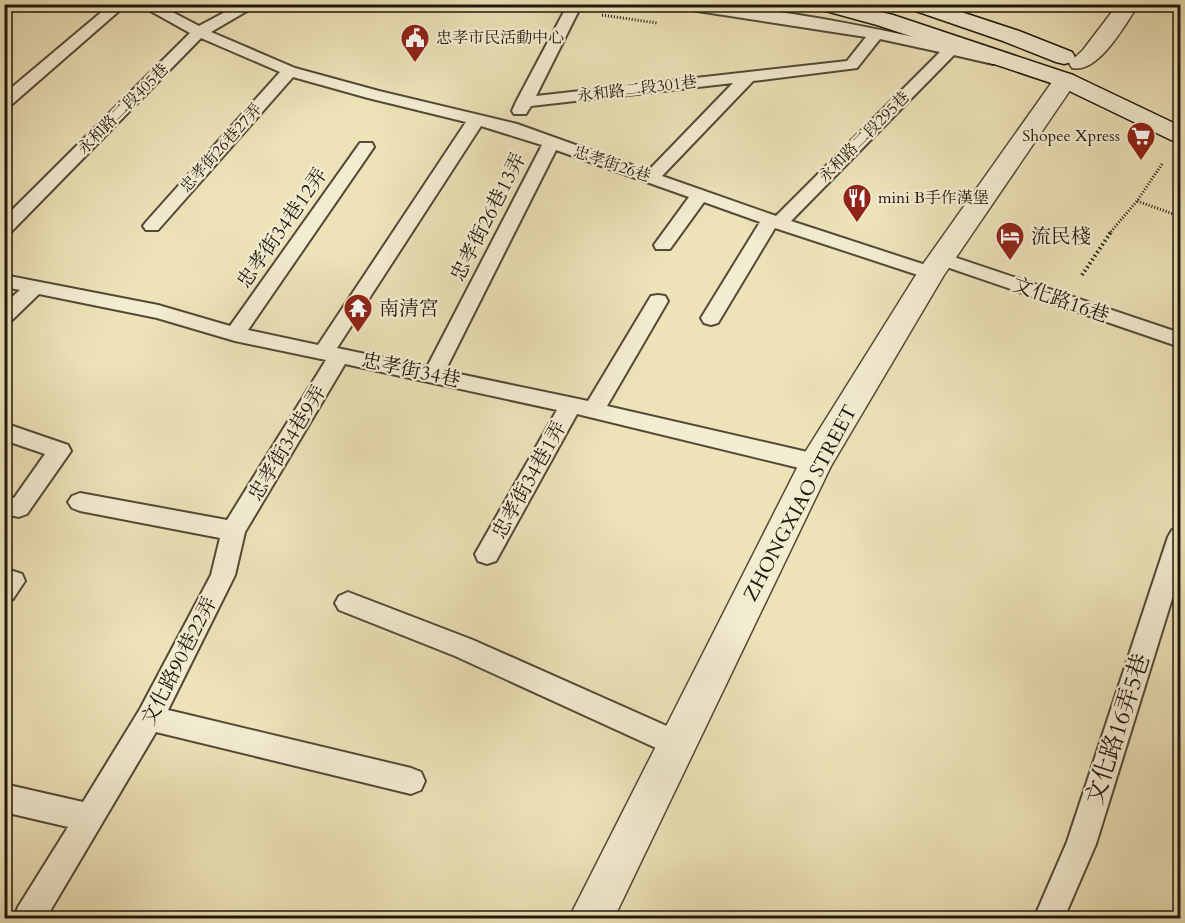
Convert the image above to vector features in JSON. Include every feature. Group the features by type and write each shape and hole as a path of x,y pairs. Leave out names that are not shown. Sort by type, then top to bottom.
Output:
{"street":[{"path":"822,4 885,20 1016,63 1082,72"},
{"path":"914,4 1011,36 1082,72 1180,135"},
{"name":"ZHONGXIAO STREET","path":"591,918 816,463 936,266 1082,72 1091,55 1129,4"}],"lane":[{"path":"4,103 120,4"},
{"name":"忠孝街26巷","path":"145,4 199,32 290,71 374,95 511,128 774,221 936,266"},
{"name":"永和路二段405巷","path":"4,229 199,32 252,4"},
{"path":"511,128 575,4"},
{"path":"678,4 774,16 1016,63"},
{"name":"永和路二段301巷","path":"525,102 852,65 876,34"},
{"name":"永和路二段295巷","path":"711,318 774,221 950,51"},
{"name":"忠孝街26巷27弄","path":"152,226 290,71"},
{"name":"永和路二段301巷","path":"650,178 749,76"},
{"name":"忠孝街34巷9弄","path":"233,531 332,354 476,120"},
{"name":"忠孝街26巷13弄","path":"433,375 551,143"},
{"name":"忠孝街34巷12弄","path":"236,334 366,147"},
{"path":"663,245 700,195"},
{"name":"文化路16巷","path":"936,266 1064,302 1180,340"},
{"name":"忠孝街34巷","path":"4,281 158,312 236,334 594,410 816,463"},
{"path":"4,316 34,288"},
{"path":"594,410 658,301"},
{"name":"忠孝街34巷1弄","path":"487,554 571,405"},
{"path":"4,431 60,451 19,508 4,505"},
{"path":"80,502 233,531"},
{"name":"文化路90巷22弄","path":"29,918 150,718 223,575 233,531"},
{"name":"文化路16弄5巷","path":"1049,918 1081,844 1180,537"},
{"path":"348,603 464,648 677,744"},
{"path":"150,718 411,781"},
{"path":"4,798 90,818"}],"path":[{"path":"1064,302 1105,239 1137,201 1180,135"},
{"path":"1137,201 1179,216"}],"place":[{"name":"忠孝市民活動中心","path":"415,64"},
{"name":"Shopee Xpress","path":"1141,162"},
{"name":"mini B手作漢堡","path":"857,224"},
{"name":"流民棧","path":"1010,262"},
{"name":"南清宮","path":"358,334"}]}
